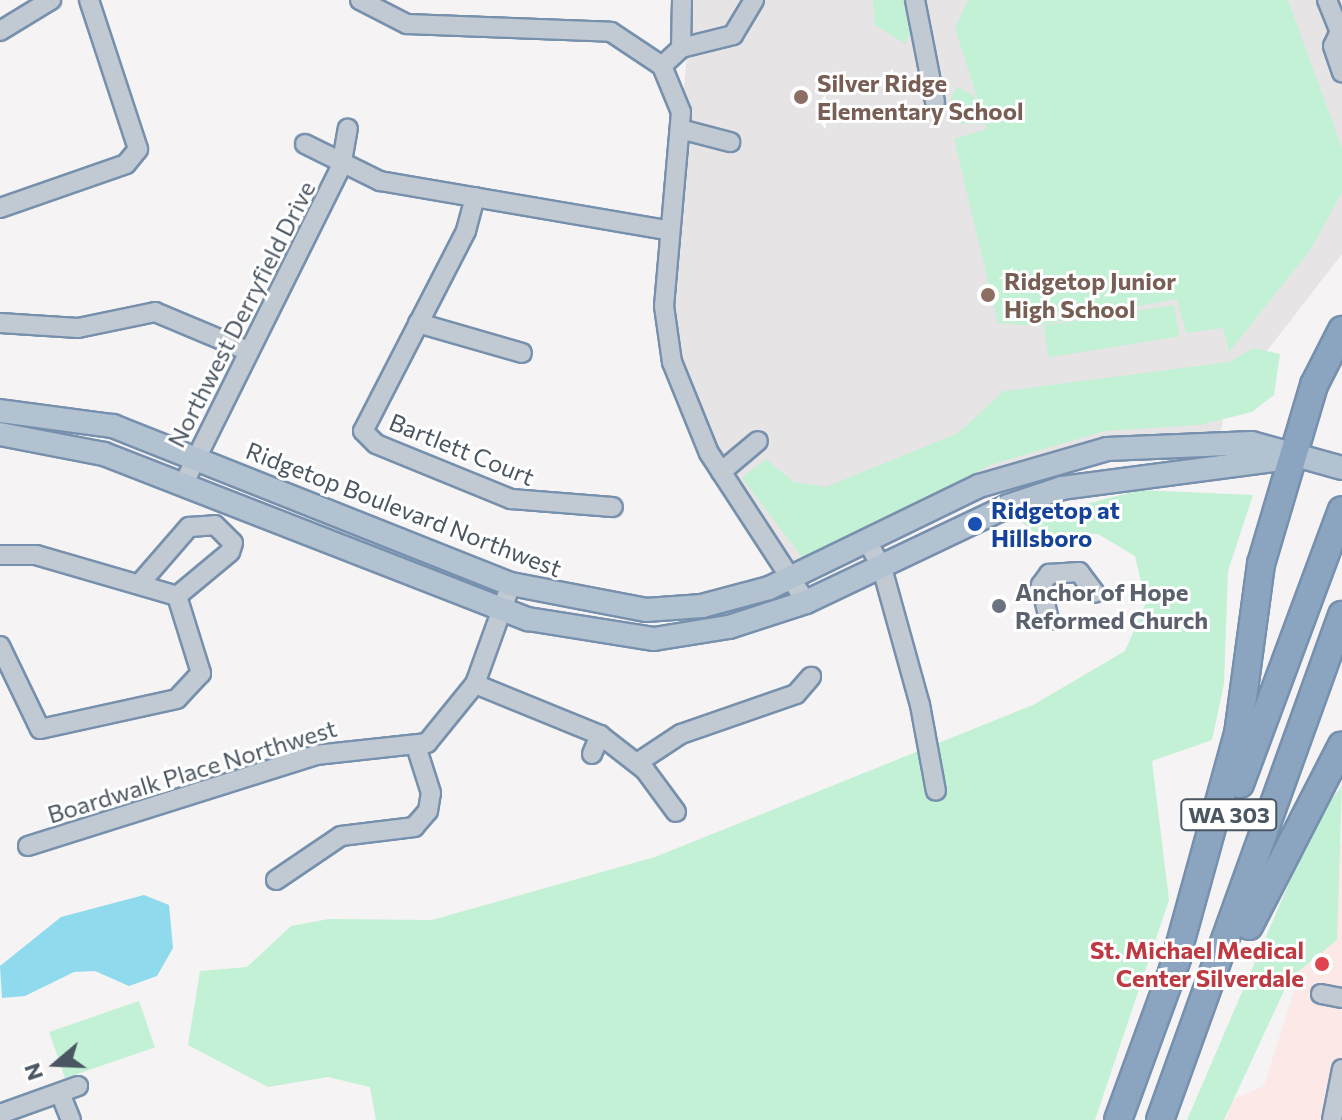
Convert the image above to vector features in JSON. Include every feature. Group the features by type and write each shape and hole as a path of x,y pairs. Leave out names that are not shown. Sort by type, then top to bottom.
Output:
{"highway":[{"path":"1172,973 1238,734 1261,564 1289,458 1342,330"},
{"name":"WA 303","path":"1118,1120 1342,510"},
{"name":"WA 303","path":"1160,1120 1205,1011 1342,615"},
{"path":"1205,1011 1342,745"}],"main road":[{"name":"Ridgetop Boulevard Northwest","path":"0,411 84,419 196,455 511,584 646,610 724,602 793,579 979,486 1107,449 1252,443 1289,458 1342,468"},
{"name":"Ridgetop Boulevard Northwest","path":"0,434 104,454 184,483 499,610 560,629 654,639 737,625 806,602 1008,506 1062,488 1289,458"}],"street":[{"path":"0,31 51,0"},
{"path":"0,208 126,164 138,149 89,0"},
{"path":"360,0 407,24 611,32 662,66 678,95 680,129 667,230 664,306 672,362 721,472 806,602"},
{"path":"681,48 682,0"},
{"path":"662,66 681,48 728,39 754,0"},
{"path":"915,0 935,102"},
{"path":"1327,0 1340,28 1333,46 1342,72"},
{"name":"Northwest Derryfield Drive","path":"184,483 246,350 341,167 348,129"},
{"path":"680,129 730,142"},
{"path":"305,144 341,167 380,181 667,230"},
{"name":"Bartlett Court","path":"475,197 418,323 369,412 363,431 376,444 511,499 613,507"},
{"path":"0,323 78,328 155,312 207,329 246,350"},
{"path":"418,323 522,353"},
{"path":"721,472 758,441"},
{"path":"142,581 189,527 215,525 233,543 230,552 177,596"},
{"path":"867,541 882,568 936,791"},
{"path":"0,555 36,555 142,581 177,596 201,673 177,699 40,729 0,646"},
{"path":"1049,620 1041,585 1049,574 1079,572 1095,593"},
{"path":"276,880 341,836 414,827 428,811 431,793 416,746 427,743 475,684 499,610 511,584"},
{"path":"637,763 681,734 796,694 811,677"},
{"path":"475,684 600,735 637,763 676,812"},
{"path":"592,754 600,735"},
{"name":"Boardwalk Place Northwest","path":"28,846 316,755 357,745 416,746"},
{"path":"1321,994 1342,998"},
{"path":"1332,1120 1342,1069"},
{"path":"0,1114 69,1089 71,1120"}],"shaded area":[{"name":"Ridgetop Junior High School","path":"692,0 1342,0 1342,254 1226,404 1219,442 1068,458 793,579 709,453 664,306"},
{"name":"St. Michael Medical Center Silverdale","path":"1342,840 1342,1120 1226,1120 1232,1100 1264,1086"}],"green space":[{"path":"873,0 903,0 911,32 905,44 875,25"},
{"path":"968,0 1288,0 1342,148 1342,192 1311,249 1229,352 1223,328 1186,333 1177,299 1036,326 998,323 954,139 987,129 955,28"},
{"path":"957,87 974,96 983,124 956,123 949,102"},
{"path":"1174,305 1179,337 1049,357 1044,326"},
{"path":"1253,348 1280,354 1274,395 1252,412 1199,425 1104,431 993,464 803,558 742,478 766,459 794,482 826,487 958,433 1004,391 1229,362"},
{"path":"1140,490 1253,495 1228,571 1224,684 1212,740 1152,761 1169,900 1095,1120 376,1120 370,1087 328,1077 268,1087 188,1045 200,971 247,967 291,926 329,919 432,920 655,857 1033,705 1125,651 1146,603 1135,556 1098,534 1037,534 1020,521"},
{"path":"1342,786 1337,940 1290,978 1224,1120 1187,1120 1317,818"},
{"path":"139,1001 155,1047 65,1078 49,1032"}],"water":[{"path":"144,895 169,905 173,948 157,976 129,986 95,971 74,972 25,996 2,998 0,966 61,917"}],"place":[{"name":"Silver Ridge Elementary School","path":"801,97"},
{"name":"Ridgetop Junior High School","path":"988,295"},
{"name":"Ridgetop at Hillsboro","path":"975,524"},
{"name":"Anchor of Hope Reformed Church","path":"999,606"},
{"name":"St. Michael Medical Center Silverdale","path":"1322,964"}]}
